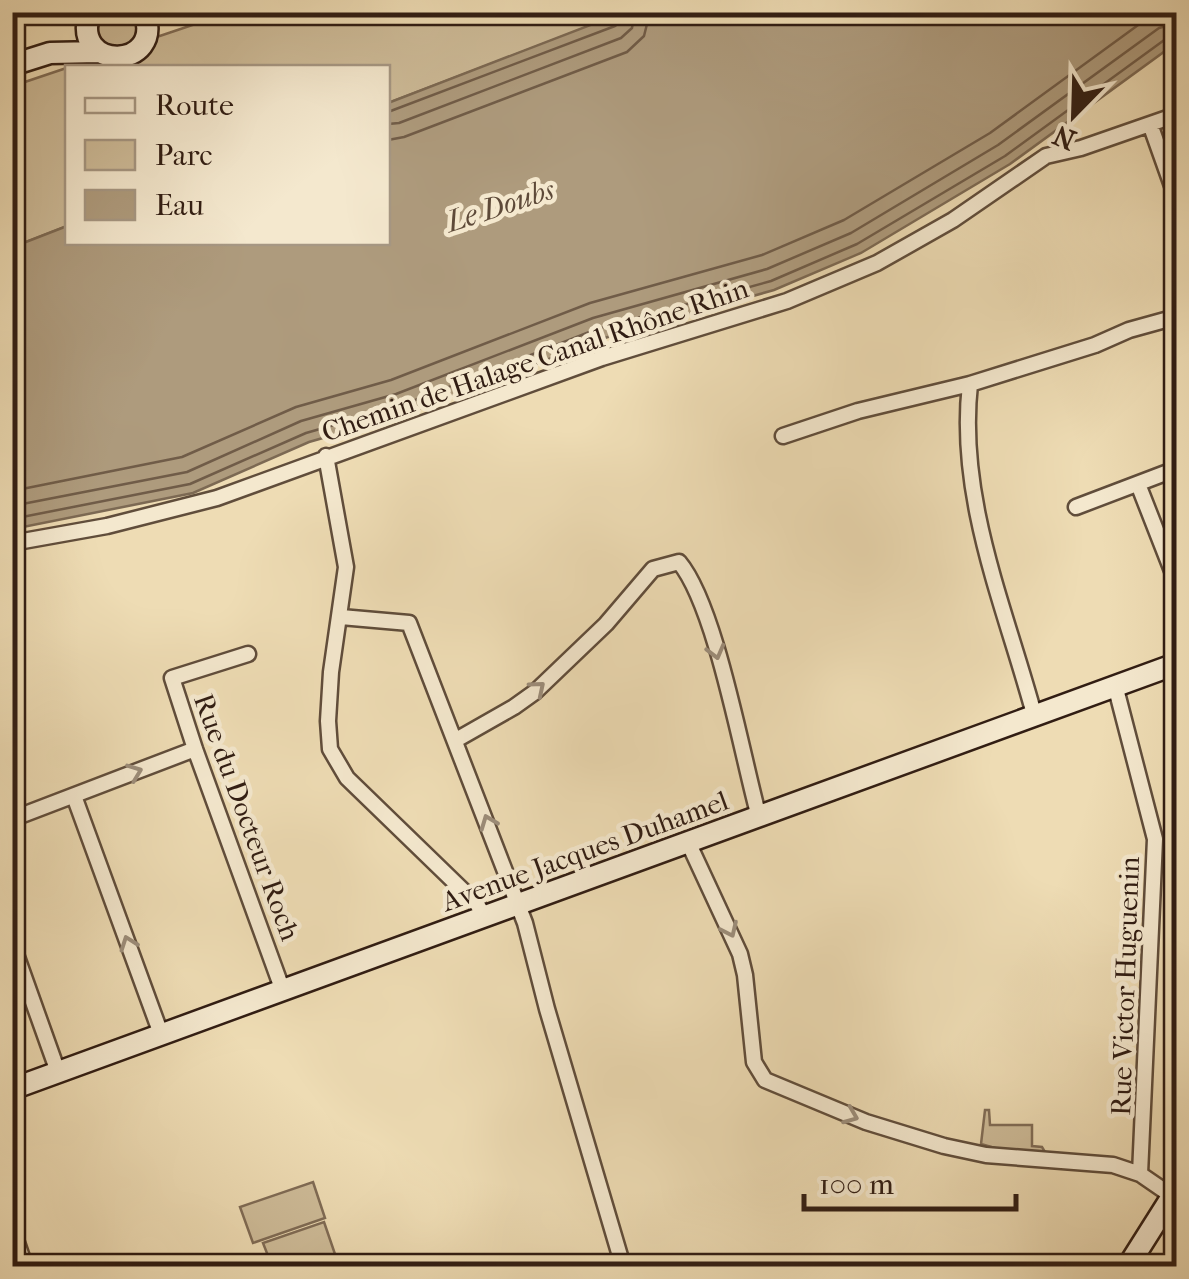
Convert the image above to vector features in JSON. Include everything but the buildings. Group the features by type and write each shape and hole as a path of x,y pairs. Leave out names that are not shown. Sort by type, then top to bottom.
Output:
{"main road":[{"path":"12,65 50,53 99,52 122,57 138,50 147,34 149,14"},
{"path":"89,16 87,34 99,52"},
{"path":"50,53 89,16"},
{"name":"Avenue Jacques Duhamel","path":"12,1089 1176,664"},
{"path":"1128,1266 1174,1193"}],"street":[{"name":"Chemin de Halage Canal Rhône Rhin","path":"12,543 179,509 602,358 786,301 846,277 953,220 1046,156 1176,116"},
{"path":"1150,124 1176,198"},
{"path":"784,436 858,410 970,384 1176,317"},
{"path":"970,384 966,416 974,489 1007,632 1034,714"},
{"path":"326,456 346,566 330,672 330,749 347,778 478,904 484,916"},
{"path":"1076,507 1176,469"},
{"path":"1138,484 1170,543 1176,582"},
{"path":"456,740 535,692 606,624 653,569 679,562 712,637 759,817"},
{"path":"340,617 409,623 519,904 624,1266"},
{"name":"Rue du Docteur Roch","path":"248,654 172,678 194,750 283,991"},
{"name":"Rue Victor Huguenin","path":"1115,685 1155,839 1140,1174"},
{"path":"12,819 194,750"},
{"path":"74,796 161,1034"},
{"path":"688,842 740,954 754,1062 762,1077 866,1122 972,1153 1091,1161 1140,1174 1174,1193"},
{"path":"12,942 58,1072"},
{"path":"12,1228 25,1266"}],"green space":[{"path":"102,13 134,14 137,31 127,47 228,13 624,13 390,102 390,65 75,65 123,49 107,44 97,32"},
{"path":"65,69 65,227 13,247 13,86"},
{"path":"985,1110 989,1110 990,1125 1032,1125 1032,1146 1042,1147 1045,1152 1012,1153 981,1144"},
{"path":"313,1182 325,1218 253,1243 240,1207"},
{"path":"324,1222 336,1257 310,1266 272,1266 263,1243"}],"water":[{"name":"Le Doubs","path":"624,12 1176,13 1176,43 1010,164 861,253 774,290 601,339 403,415 309,442 193,493 13,529 13,247 65,227 65,245 390,245 390,102"}]}
